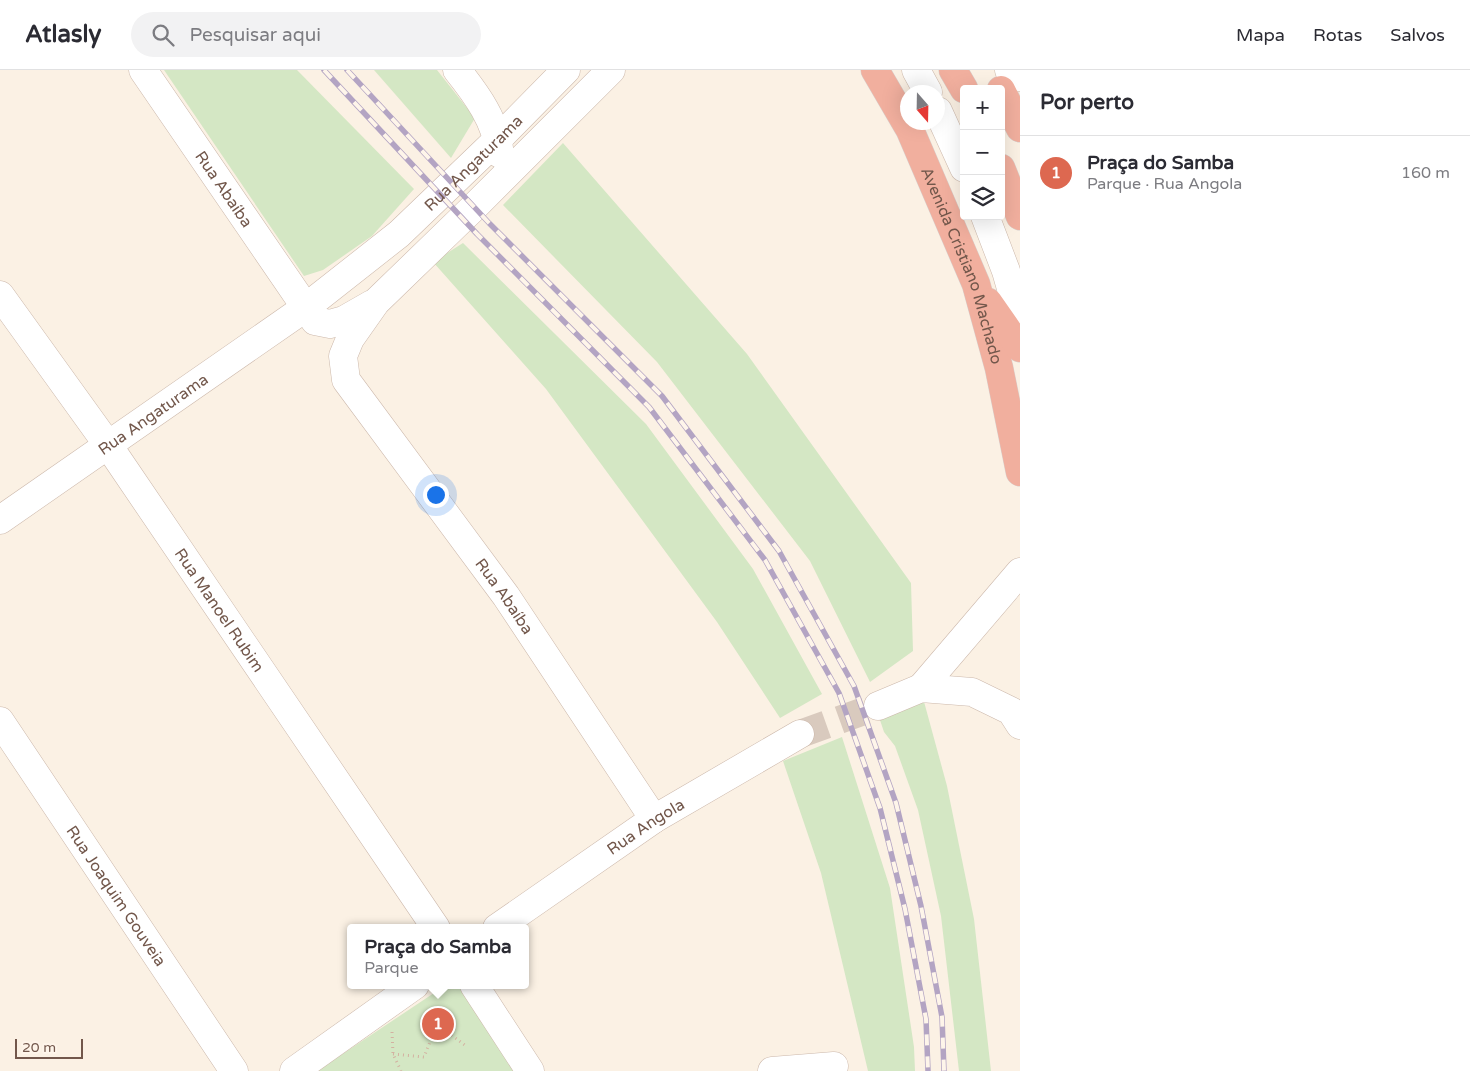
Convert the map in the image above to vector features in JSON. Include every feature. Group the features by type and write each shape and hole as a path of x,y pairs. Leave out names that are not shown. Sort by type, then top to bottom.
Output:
{"highway":[{"name":"Avenida Cristiano Machado","path":"875,70 910,130 976,284 999,368 1020,472"},
{"path":"953,70 962,85"},
{"path":"992,70 999,85"},
{"path":"1005,97 1020,128"},
{"path":"1004,175 1020,216"},
{"path":"976,284 1020,348"}],"street":[{"name":"Rua Abaíba","path":"143,70 305,308"},
{"path":"457,70 488,114 498,139 500,154 495,168 472,209"},
{"name":"Rua Angaturama","path":"0,520 305,308 399,234 498,139 566,70"},
{"name":"Rua Angaturama","path":"346,380 343,356 350,339 376,302 611,70"},
{"path":"916,70 924,85"},
{"path":"1009,70 1020,77"},
{"path":"945,126 960,159"},
{"path":"987,220 1006,271 1020,320"},
{"name":"Rua Manoel Rubim","path":"0,295 108,446 433,924"},
{"name":"Rua Angaturama","path":"305,308 315,321 330,324 344,320 376,302"},
{"name":"Rua Abaíba","path":"346,380 506,596 654,819"},
{"path":"878,706 920,688 1020,572"},
{"path":"920,688 972,692 1011,710 1020,725"},
{"name":"Rua Joaquim Gouveia","path":"0,721 234,1071"},
{"name":"Rua Angola","path":"503,924 654,819 800,734"},
{"path":"294,1071 410,989"},
{"path":"477,989 530,1071"},
{"path":"785,1070 834,1066"}],"path":[{"path":"393,1001 392,1054 401,1071"},
{"path":"392,1054 424,1057 437,1024 466,1046"}],"green space":[{"path":"164,70 297,70 414,189 372,236 323,270 304,276"},
{"path":"374,70 437,70 475,118 451,158"},
{"path":"563,143 747,354 911,583 913,651 870,682 810,561 657,362 503,205"},
{"path":"463,243 646,424 753,569 822,694 780,718 717,622 546,389 433,262"},
{"path":"923,698 947,786 974,919 991,1071 959,1071 941,916 918,810 895,746 884,732 879,717"},
{"path":"842,737 890,888 914,1047 915,1071 868,1071 821,873 783,761"},
{"path":"440,989 465,989 522,1071 317,1071"}],"tunnel":[{"path":"800,734 878,706"}],"railway":[{"path":"324,70 477,234 649,407 765,560 839,693 880,808 905,909 926,1019 928,1071"},
{"path":"347,70 489,223 662,396 779,551 854,686 896,803 921,906 942,1017 944,1071"}],"place":[{"name":"Praça do Samba","path":"438,1024"}]}
